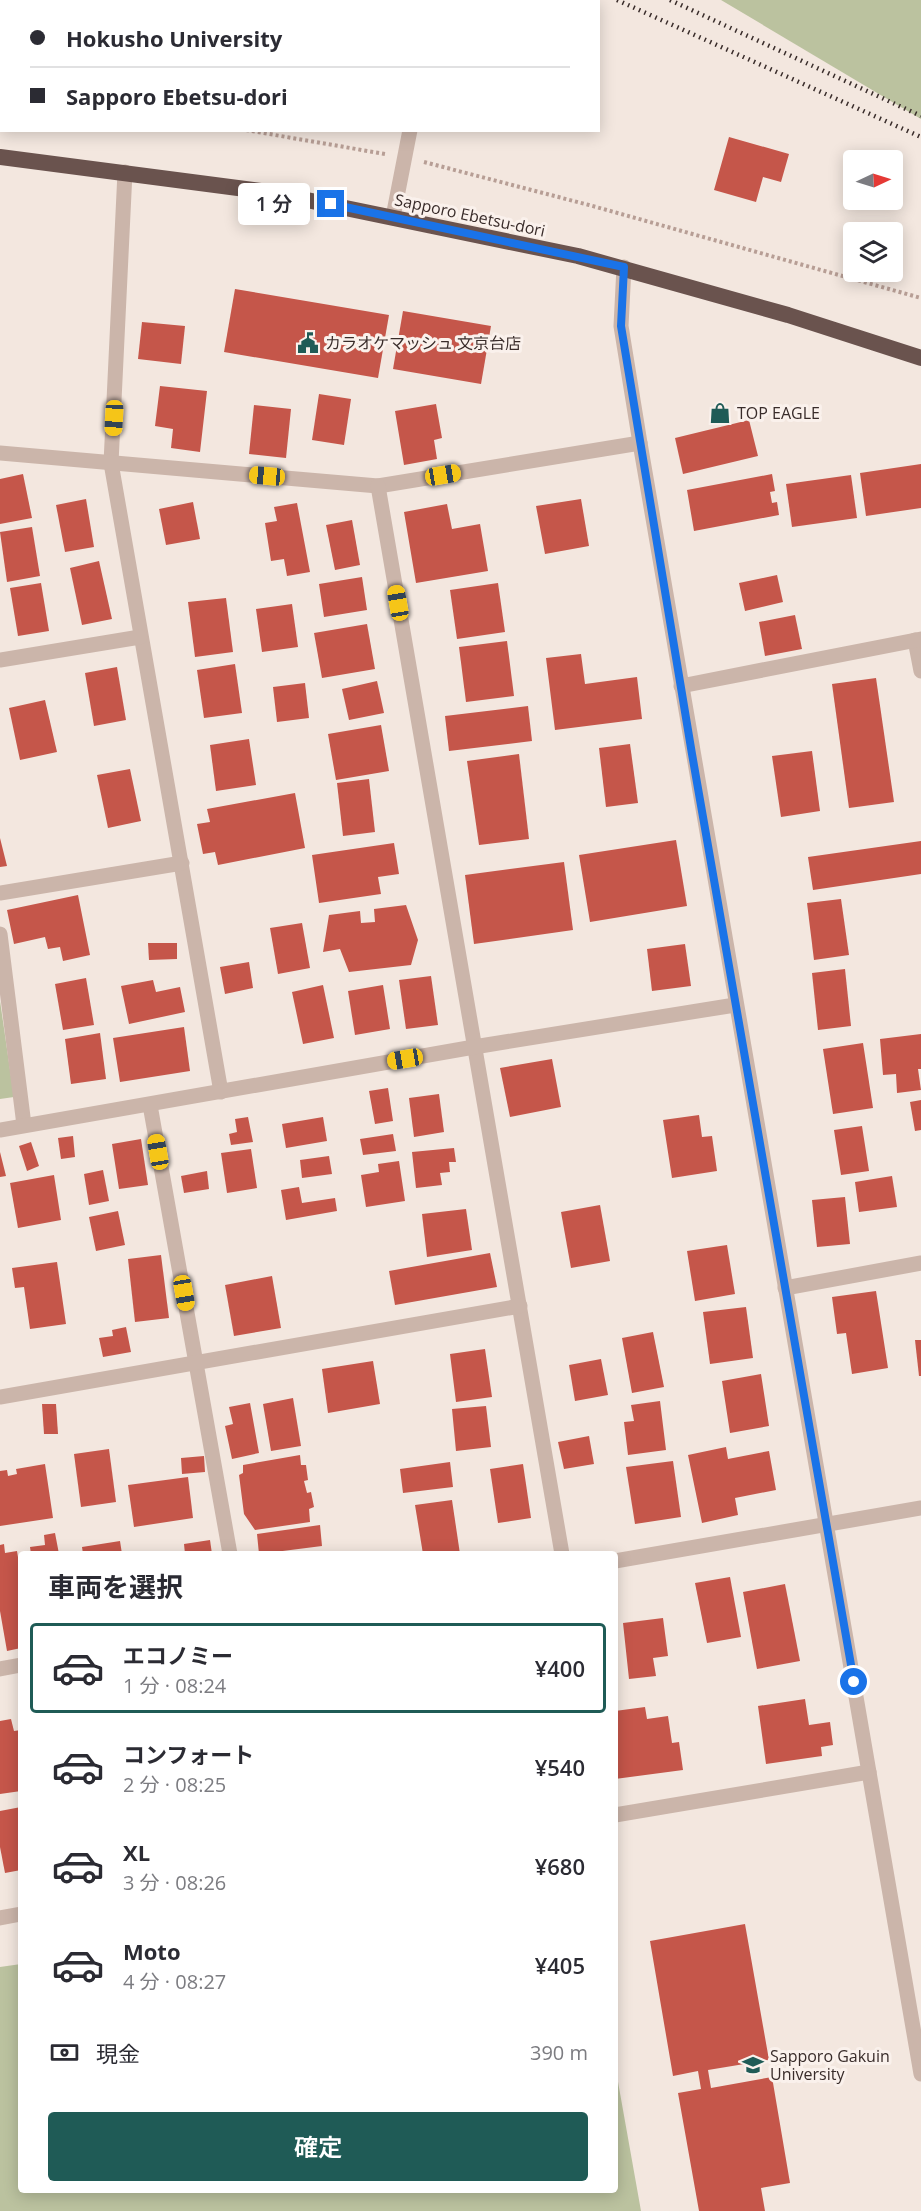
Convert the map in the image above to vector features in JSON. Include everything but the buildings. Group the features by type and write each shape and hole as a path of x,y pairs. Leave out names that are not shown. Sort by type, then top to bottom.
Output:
{"highway":[{"name":"Sapporo Ebetsu-dori","path":"0,157 268,192 624,267 788,315 921,358"}],"street":[{"path":"393,217 410,132"},
{"path":"125,172 111,463 221,1092"},
{"path":"624,267 621,326 640,442 735,1005 921,2074"},
{"path":"0,453 378,486 640,442"},
{"path":"378,486 561,1551"},
{"path":"0,660 140,637"},
{"path":"681,686 918,639 921,671"},
{"path":"0,892 182,863"},
{"path":"0,934 24,1125"},
{"path":"0,1130 474,1047 735,1005"},
{"path":"150,1105 229,1551"},
{"path":"785,1288 921,1263"},
{"path":"0,1397 520,1306"},
{"path":"618,1560 921,1508"},
{"path":"0,1668 18,1665"},
{"path":"618,1814 869,1772"},
{"path":"0,1918 18,1915"}],"path":[{"path":"259,132 355,147 460,170 921,298"}],"green space":[{"path":"721,0 921,0 921,119"},
{"path":"0,1001 14,1097 0,1099"},
{"path":"18,1964 18,2193 618,2193 618,2082 641,2211 0,2211 0,1967"}],"railway":[{"path":"617,0 921,137"},
{"path":"670,0 921,116"}],"place":[{"name":"カラオケマッシュ 文京台店","path":"308,343"},
{"name":"TOP EAGLE","path":"720,413"},
{"name":"Sapporo Gakuin University","path":"753,2065"}],"route":[{"path":"331,204 624,267 621,326 692,754 854,1682"}]}
